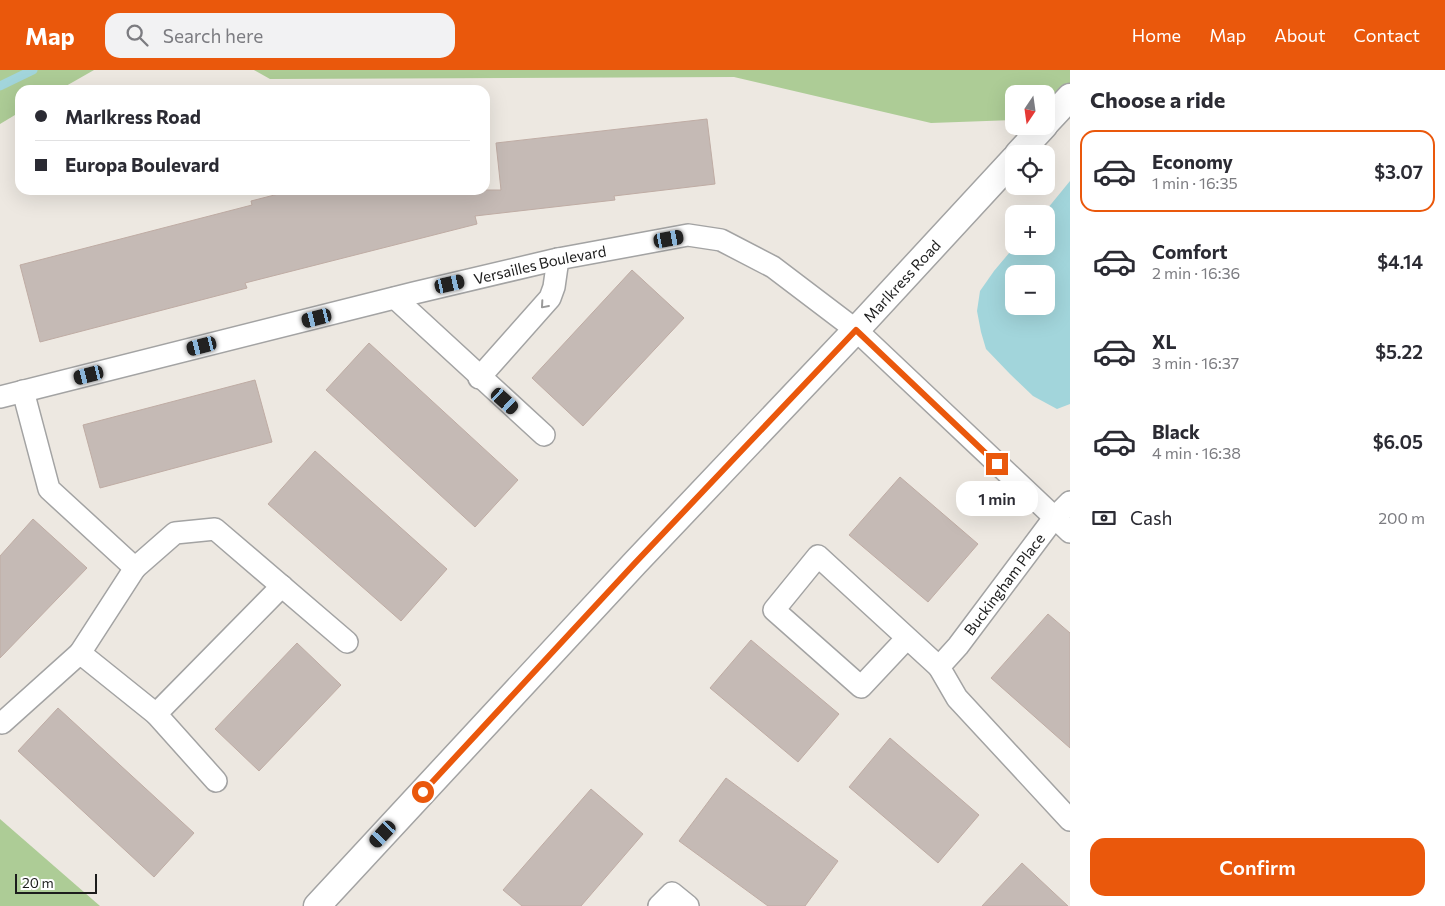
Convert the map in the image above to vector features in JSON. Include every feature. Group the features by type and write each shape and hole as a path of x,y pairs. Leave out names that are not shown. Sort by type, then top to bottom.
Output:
{"street":[{"path":"1055,113 1070,97"},
{"path":"1026,145 1036,135"},
{"name":"Marlkress Road","path":"317,906 635,563 856,330 1005,169"},
{"name":"Versailles Boulevard","path":"0,397 394,298 558,259 688,236 721,240 774,267 856,330 1070,532"},
{"path":"480,378 550,298 554,287 558,259"},
{"path":"394,298 544,435"},
{"path":"23,391 49,488 134,568"},
{"name":"Buckingham Place","path":"939,667 958,646 1054,518 1070,502"},
{"path":"2,722 80,653 134,568 175,534 215,529 347,642"},
{"path":"907,638 861,687 774,610 818,556 939,667 957,698 1070,820"},
{"path":"156,714 282,586"},
{"path":"80,653 156,714 216,781"},
{"path":"658,906 672,893 688,906"}],"green space":[{"path":"0,70 94,70 68,85 15,85 15,115 0,124"},
{"path":"254,70 1070,70 1070,118 1055,119 1055,85 1005,85 1005,120 931,123 734,77 270,79"},
{"path":"0,819 100,906 0,906"}],"water":[{"path":"1070,181 1070,404 1057,409 1033,396 986,349 977,311 980,291 1007,255 1055,255 1055,205 1050,205"}],"building":[{"path":"707,119 715,184 614,196 615,200 475,216 477,224 245,283 247,288 40,342 20,265 252,205 251,201 274,195 490,195 490,190 501,190 496,143"},
{"path":"632,270 684,318 583,426 532,378"},
{"path":"369,343 518,480 475,527 326,390"},
{"path":"255,380 272,442 100,488 83,425"},
{"path":"315,451 447,569 401,621 268,504"},
{"path":"900,477 978,544 928,602 849,535"},
{"path":"33,519 87,568 0,658 0,556"},
{"path":"1048,614 1070,633 1070,748 991,678"},
{"path":"751,640 839,714 798,762 710,688"},
{"path":"297,643 341,685 259,771 215,729"},
{"path":"58,708 194,833 154,877 18,751"},
{"path":"890,738 979,815 938,863 849,787"},
{"path":"726,778 838,861 805,906 768,906 679,841"},
{"path":"591,789 643,834 581,906 522,906 503,890"},
{"path":"1022,863 1068,906 982,906"}],"waterway":[{"path":"0,86 33,70"}],"route":[{"path":"423,792 635,563 856,330 997,464"}]}
